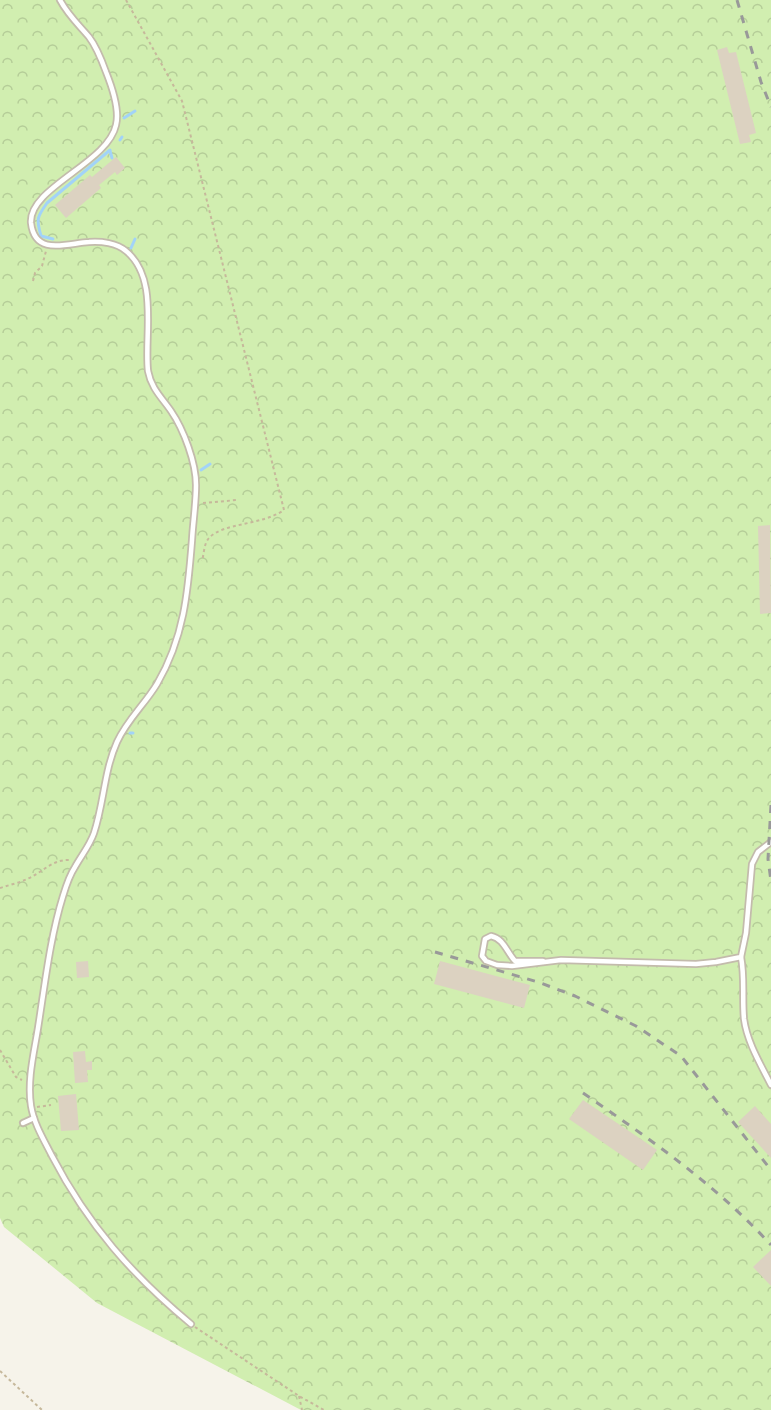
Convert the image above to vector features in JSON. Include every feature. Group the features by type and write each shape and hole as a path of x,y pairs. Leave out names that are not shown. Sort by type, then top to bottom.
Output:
{"lane":[{"path":"60,0 70,18 92,40 106,71 115,100 117,125 100,151 43,197 32,214 34,232 38,239 48,245 58,247 93,241 111,244 126,251 138,266 148,291 148,374 154,390 173,414 190,452 195,475 187,596 176,647 155,686 134,712 118,738 109,762 94,836 73,870 62,901 52,945 30,1083 34,1118 65,1181 101,1234 154,1293 192,1324"},
{"path":"771,842 759,852 752,864 746,933 741,957 744,1021 749,1039 771,1085"},
{"path":"543,961 512,966 486,961 482,956 485,939 491,936 498,938 515,961 543,961 696,964 741,957"},
{"path":"23,1123 34,1118"}],"path":[{"path":"126,0 182,101 284,510 260,522 216,533 207,540 202,561"},
{"path":"33,281 35,273 42,266 48,245"},
{"path":"194,504 237,500"},
{"path":"0,888 29,879 47,866 62,860 79,861"},
{"path":"0,1050 16,1077"},
{"path":"39,1107 51,1106"},
{"path":"192,1324 206,1336 324,1410"},
{"path":"0,1371 42,1410"},
{"path":"300,1396 302,1410"}],"green space":[{"path":"0,0 771,0 771,1410 301,1410 97,1303 4,1227 0,1218"}],"building":[{"path":"727,47 729,53 736,52 756,133 749,135 751,142 740,144 717,50"},
{"path":"116,157 125,168 117,175 115,172 99,185 101,188 66,218 55,205 90,175 92,177"},
{"path":"770,525 771,613 760,614 758,526"},
{"path":"88,961 89,977 77,978 76,962"},
{"path":"440,961 530,985 524,1008 434,984"},
{"path":"85,1051 86,1062 92,1061 92,1070 87,1070 88,1082 75,1083 73,1052"},
{"path":"76,1094 79,1130 61,1131 58,1096"},
{"path":"583,1100 657,1150 643,1170 569,1119"},
{"path":"755,1106 771,1124 771,1158 738,1122"},
{"path":"771,1250 771,1286 753,1267"}],"waterway":[{"path":"124,118 135,111"},
{"path":"53,239 41,236 38,222 41,212 47,203 110,150"},
{"path":"110,151 112,158"},
{"path":"131,248 135,239"},
{"path":"201,470 210,464"}],"railway":[{"path":"737,0 761,82 771,107"},
{"path":"771,805 768,859 771,881"},
{"path":"435,952 538,982 575,996 636,1026 681,1056 771,1170"},
{"path":"583,1093 705,1182 771,1245"}]}
